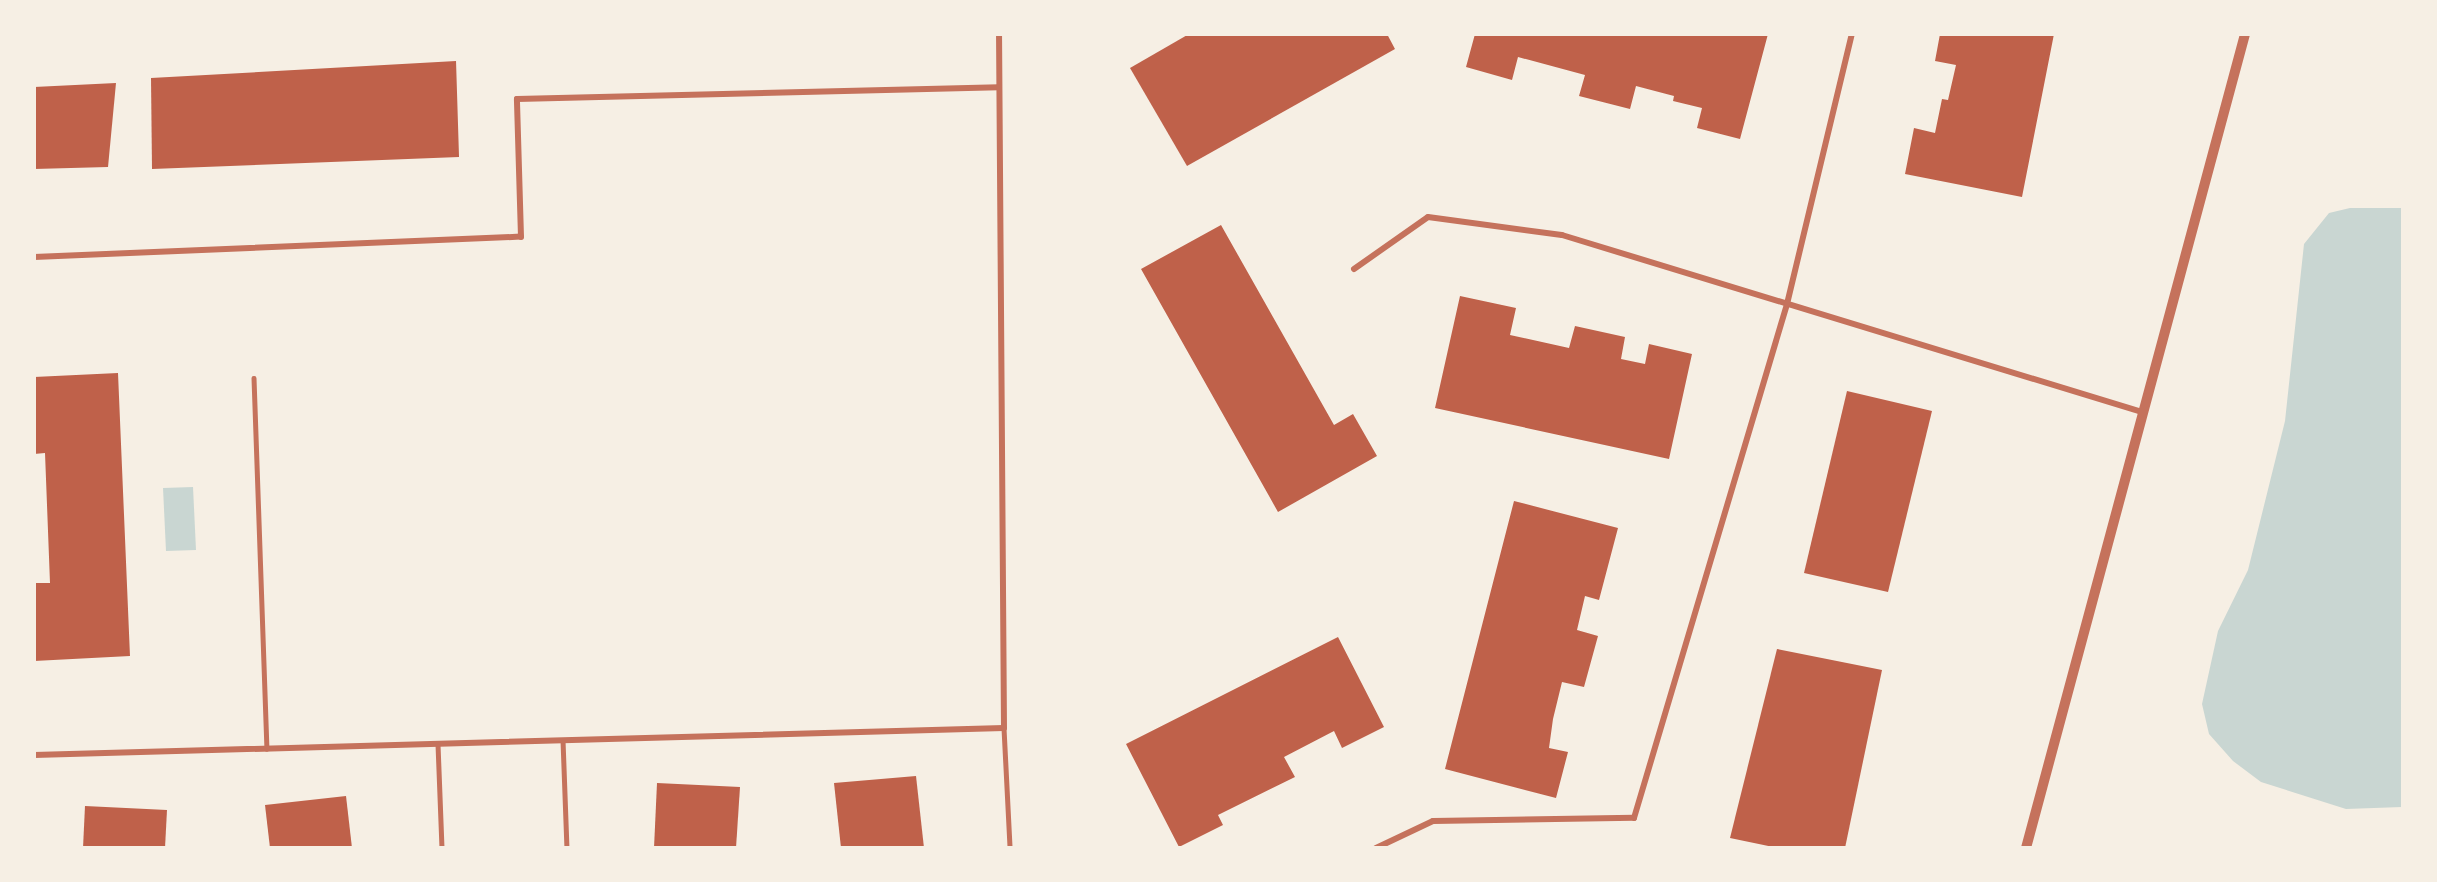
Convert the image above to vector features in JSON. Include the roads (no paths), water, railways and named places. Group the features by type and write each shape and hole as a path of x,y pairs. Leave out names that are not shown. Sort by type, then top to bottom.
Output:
{"street":[{"path":"34,755 1004,728 999,34"},
{"path":"1376,848 1433,821 1634,818 1788,304 1852,34"},
{"path":"2026,848 2245,34"},
{"path":"34,257 521,237 517,99 999,87"},
{"path":"1354,269 1428,217 1562,235 2142,412"}],"lane":[{"path":"254,378 267,749"},
{"path":"1004,728 1010,848"},
{"path":"563,740 567,848"},
{"path":"438,744 441,848"}]}
